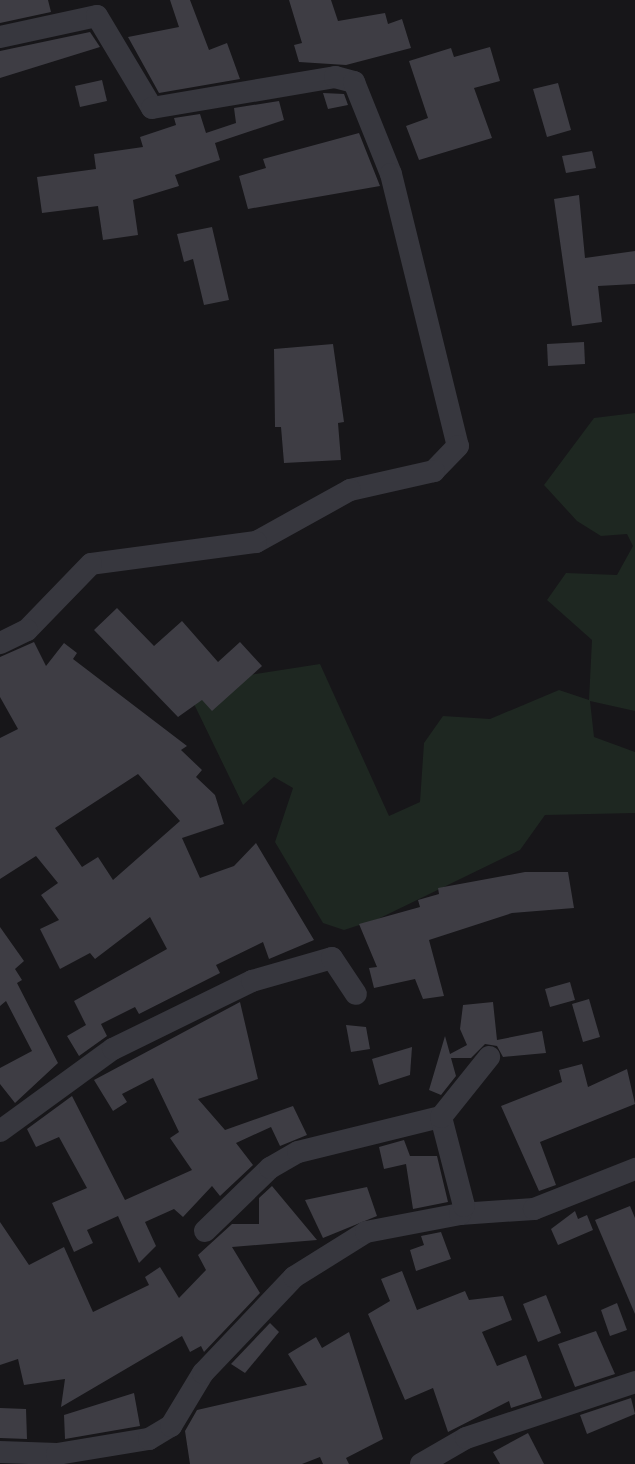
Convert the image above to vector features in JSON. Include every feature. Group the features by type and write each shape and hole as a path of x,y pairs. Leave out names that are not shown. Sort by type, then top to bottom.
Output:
{"street":[{"path":"0,37 97,16 152,108 335,77 354,82 391,174 458,446 434,471 350,490 256,542 91,564 27,630 0,643"},
{"path":"0,1131 113,1049 252,981 332,958 356,994"},
{"path":"205,1231 270,1168 298,1152 441,1117 489,1057"},
{"path":"441,1117 464,1206 460,1214"},
{"path":"2,1456 57,1454 149,1439 193,1399 203,1373 323,1256 366,1232 460,1214 534,1209 635,1169"},
{"path":"421,1464 466,1438 635,1382"}],"shaded area":[{"path":"635,413 635,711 590,701 594,737 635,752 635,813 545,815 520,850 378,919 344,930 323,923 275,842 293,788 274,777 243,805 194,704 204,682 320,664 389,816 420,802 424,743 443,716 490,719 559,690 589,700 592,640 547,600 566,573 617,575 633,546 627,534 601,536 577,521 544,485 594,418"}],"building":[{"path":"0,0 48,0 51,12 0,23"},
{"path":"170,0 190,0 209,50 227,43 240,79 159,93 128,37 179,27"},
{"path":"289,0 331,0 338,21 385,13 388,24 402,19 411,48 346,65 299,62 294,45 302,43"},
{"path":"90,32 100,47 0,78 0,51"},
{"path":"490,47 500,81 474,88 492,138 419,160 406,126 428,118 409,61 451,48 454,57"},
{"path":"102,80 107,101 80,107 75,86"},
{"path":"558,83 571,130 547,137 533,89"},
{"path":"323,93 344,94 348,105 328,109"},
{"path":"279,101 284,120 215,143 220,160 175,175 179,186 133,200 138,235 103,240 98,206 42,213 37,177 96,169 94,154 143,147 140,137 176,125 174,118 200,114 206,133 236,123 234,108"},
{"path":"359,133 380,186 248,209 239,176 266,168 263,159"},
{"path":"592,151 596,168 566,173 562,156"},
{"path":"579,195 585,258 635,251 635,284 598,286 602,322 572,326 554,199"},
{"path":"212,227 229,300 204,305 193,259 184,262 177,234"},
{"path":"584,342 585,364 548,366 547,344"},
{"path":"333,344 344,422 338,423 341,460 284,463 281,427 275,427 274,349"},
{"path":"117,608 154,646 182,621 218,662 240,642 262,666 212,711 202,700 178,717 94,630"},
{"path":"34,642 46,666 64,643 77,653 73,659 187,746 181,750 202,770 196,777 215,795 224,824 182,838 200,878 234,866 256,843 314,940 269,959 263,942 216,965 220,973 139,1014 135,1007 101,1024 107,1036 79,1056 67,1036 86,1025 74,1001 167,949 150,917 95,959 90,953 60,969 40,929 59,920 41,895 58,883 36,856 0,879 0,738 18,729 0,697 0,657","holes":["138,774 180,821 113,880 98,857 82,867 55,828"]},
{"path":"525,872 568,872 574,908 512,913 429,940 444,996 423,999 415,979 374,988 369,968 377,967 359,924 420,907 418,900 439,894 438,888"},
{"path":"0,927 24,961 15,969 22,980 17,983 58,1063 15,1103 0,1084 0,1068 32,1051 6,1001 0,1006"},
{"path":"570,982 575,1000 550,1007 545,989"},
{"path":"589,999 600,1037 583,1042 572,1004"},
{"path":"240,1002 258,1079 198,1099 225,1130 293,1106 307,1135 280,1146 271,1127 236,1143 253,1165 220,1196 212,1186 183,1217 174,1209 145,1222 156,1246 139,1263 118,1216 87,1230 93,1243 74,1252 52,1203 87,1188 59,1137 36,1147 27,1129 72,1096 125,1200 192,1170 170,1138 179,1132 153,1078 122,1094 127,1102 113,1111 94,1080"},
{"path":"493,1002 497,1040 542,1031 546,1053 503,1057 497,1046 485,1044 471,1058 451,1058 456,1076 441,1095 429,1090 445,1036 450,1054 467,1045 460,1029 463,1005"},
{"path":"346,1025 366,1027 370,1049 351,1052"},
{"path":"412,1047 410,1075 379,1085 372,1059"},
{"path":"582,1064 588,1087 627,1069 635,1104 540,1142 556,1185 539,1191 501,1106 562,1082 559,1070"},
{"path":"404,1140 410,1156 437,1156 448,1202 413,1209 406,1164 384,1169 379,1147"},
{"path":"272,1186 317,1240 232,1247 260,1293 204,1352 201,1346 190,1352 182,1336 61,1407 65,1379 24,1385 18,1359 0,1365 0,1222 29,1265 64,1247 93,1312 149,1285 145,1277 160,1267 179,1298 206,1270 198,1255 232,1224 259,1224 259,1198"},
{"path":"367,1187 377,1216 323,1238 305,1200"},
{"path":"630,1206 635,1218 635,1314 595,1220"},
{"path":"575,1211 578,1219 587,1215 593,1230 558,1245 551,1229"},
{"path":"441,1232 451,1259 416,1271 410,1250 424,1245 421,1236"},
{"path":"402,1271 417,1310 465,1291 469,1300 503,1296 512,1320 482,1332 497,1366 526,1355 542,1398 511,1408 509,1401 448,1432 433,1388 405,1400 368,1314 390,1301 381,1279"},
{"path":"546,1295 561,1333 538,1342 523,1304"},
{"path":"617,1303 627,1330 610,1336 601,1310"},
{"path":"270,1323 279,1332 245,1373 231,1364"},
{"path":"596,1331 615,1374 575,1387 558,1344"},
{"path":"349,1332 383,1439 346,1458 349,1464 323,1464 320,1457 302,1464 190,1464 185,1431 197,1410 307,1385 288,1354 316,1337 322,1348"},
{"path":"134,1393 140,1426 65,1439 64,1415"},
{"path":"631,1398 635,1414 587,1434 580,1415"},
{"path":"0,1408 26,1409 27,1439 0,1438"},
{"path":"528,1433 544,1464 500,1464 493,1452"}]}
